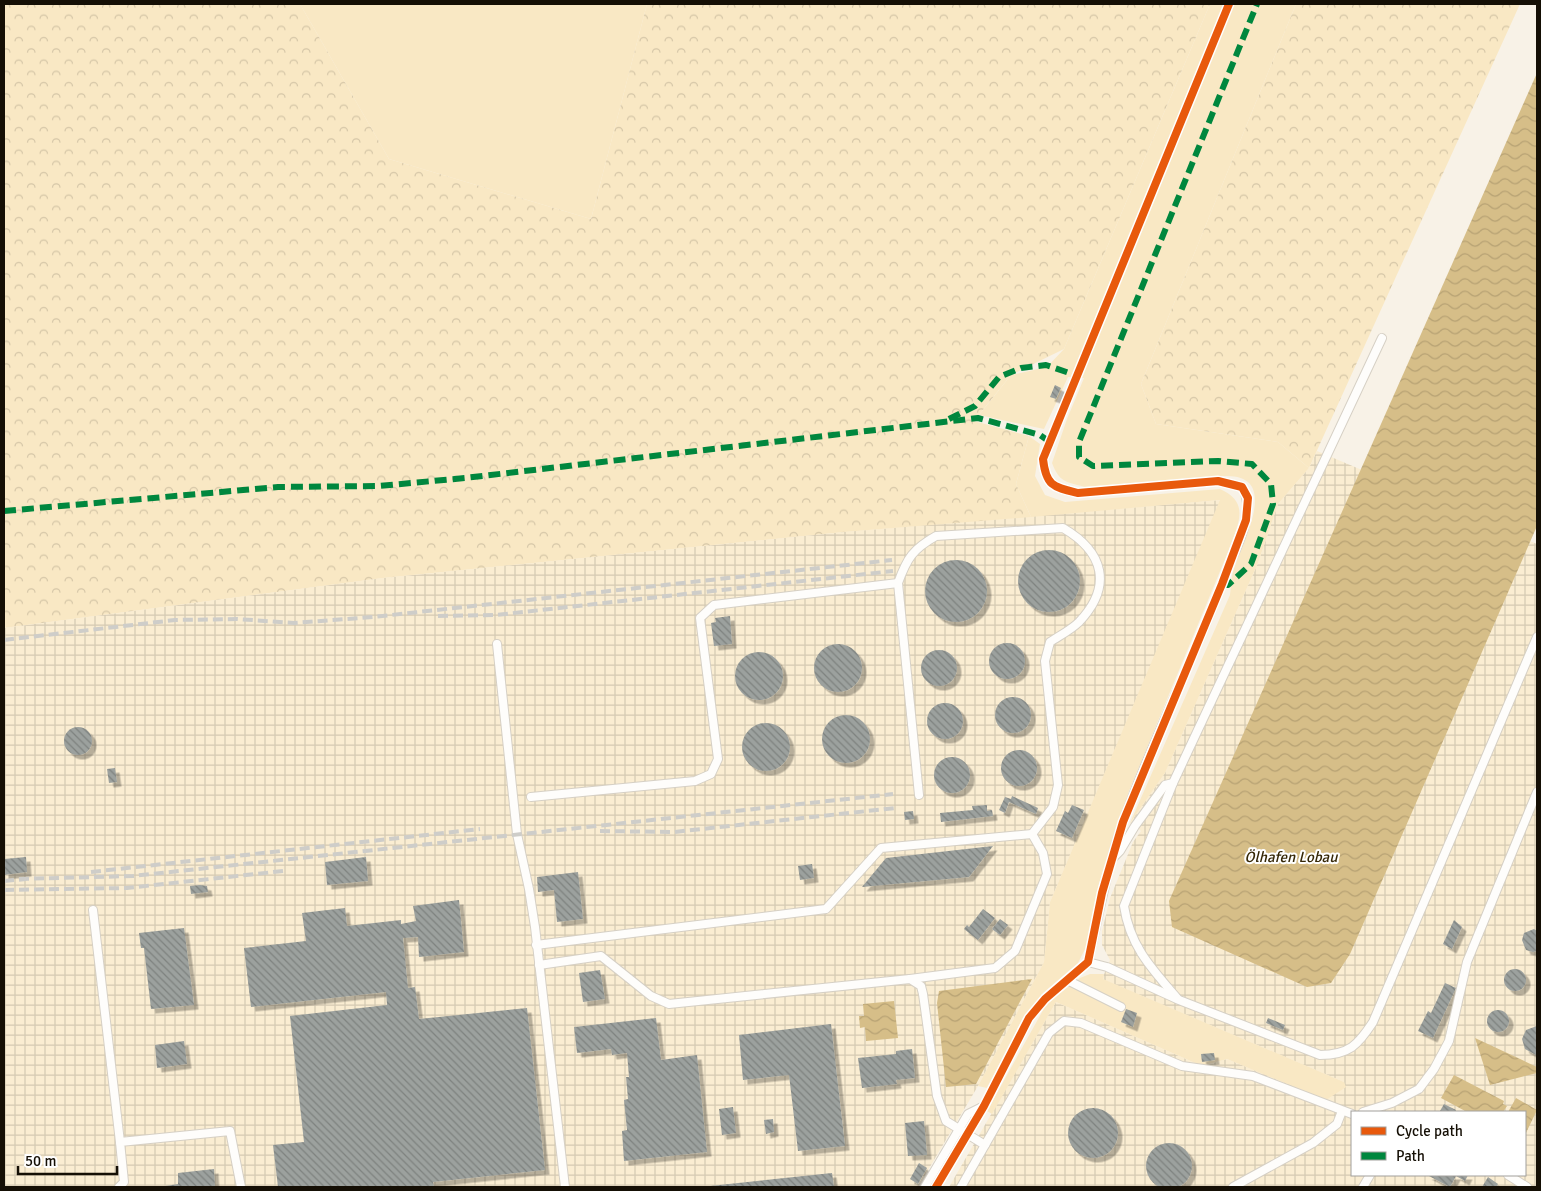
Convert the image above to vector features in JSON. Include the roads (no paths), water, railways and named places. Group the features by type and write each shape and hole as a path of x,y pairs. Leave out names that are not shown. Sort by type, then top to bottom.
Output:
{"lane":[{"path":"925,1187 968,1114 984,1106 1029,1018 1045,999 1088,962 1112,859 1134,795 1246,520 1248,498 1242,487 1218,481 1078,494 1056,488 1045,477 1043,459 1229,4"},
{"path":"1179,1000 1155,973 1132,940 1126,926 1124,906 1172,783 1382,338"},
{"path":"536,945 826,909 881,848 1032,834 1053,807 1058,785 1045,661 1050,642 1078,623 1091,606 1100,589 1099,570 1092,551 1076,535 1064,528 936,536 918,546 905,564 898,583 920,795"},
{"path":"532,797 694,781 711,774 718,758 700,618 714,605 898,583"},
{"path":"1088,962 1107,967 1179,1000 1320,1055 1338,1055 1359,1042 1373,1022 1537,638"},
{"path":"497,644 517,834 529,889 565,1187"},
{"path":"1112,859 1120,852 1135,826 1165,785 1172,783"},
{"path":"1366,1111 1392,1103 1419,1089 1434,1069 1449,1041 1468,962 1537,792"},
{"path":"539,965 601,956 651,996 669,1004 910,979 995,968 1015,951 1047,874 1043,853 1032,834"},
{"path":"93,910 124,1182 119,1187"},
{"path":"910,979 921,986 937,1096 946,1120 985,1145"},
{"path":"1067,980 1122,1007"},
{"path":"961,1187 1049,1033 1056,1025 1070,1020 1182,1066 1253,1076 1351,1114"},
{"path":"1392,1103 1395,1111"},
{"path":"1233,1187 1313,1143 1337,1124 1342,1111"},
{"path":"120,1142 230,1131 241,1187"},
{"path":"1363,1187 1369,1176"},
{"path":"1510,1176 1528,1187"}],"water":[{"name":"Ölhafen Lobau","path":"1537,73 1537,526 1350,954 1331,983 1307,987 1172,927 1169,901"},
{"path":"1032,979 976,1084 946,1087 937,1003 939,991"},
{"path":"894,1001 898,1038 866,1041 865,1027 860,1028 859,1016 864,1016 863,1004"},
{"path":"1475,1038 1537,1067 1537,1073 1490,1085"},
{"path":"1454,1075 1504,1101 1503,1104 1507,1106 1504,1111 1465,1111 1441,1098"},
{"path":"1516,1098 1537,1110 1526,1133 1526,1111 1509,1111"}],"railway":[{"path":"4,640 175,620 237,619 294,623 373,617 892,560"},
{"path":"438,616 496,615 893,571"},
{"path":"19,879 133,876 893,794"},
{"path":"600,831 674,832 895,808"},
{"path":"91,872 480,829"},
{"path":"4,890 127,888 283,871"},
{"path":"4,881 26,879"}]}
